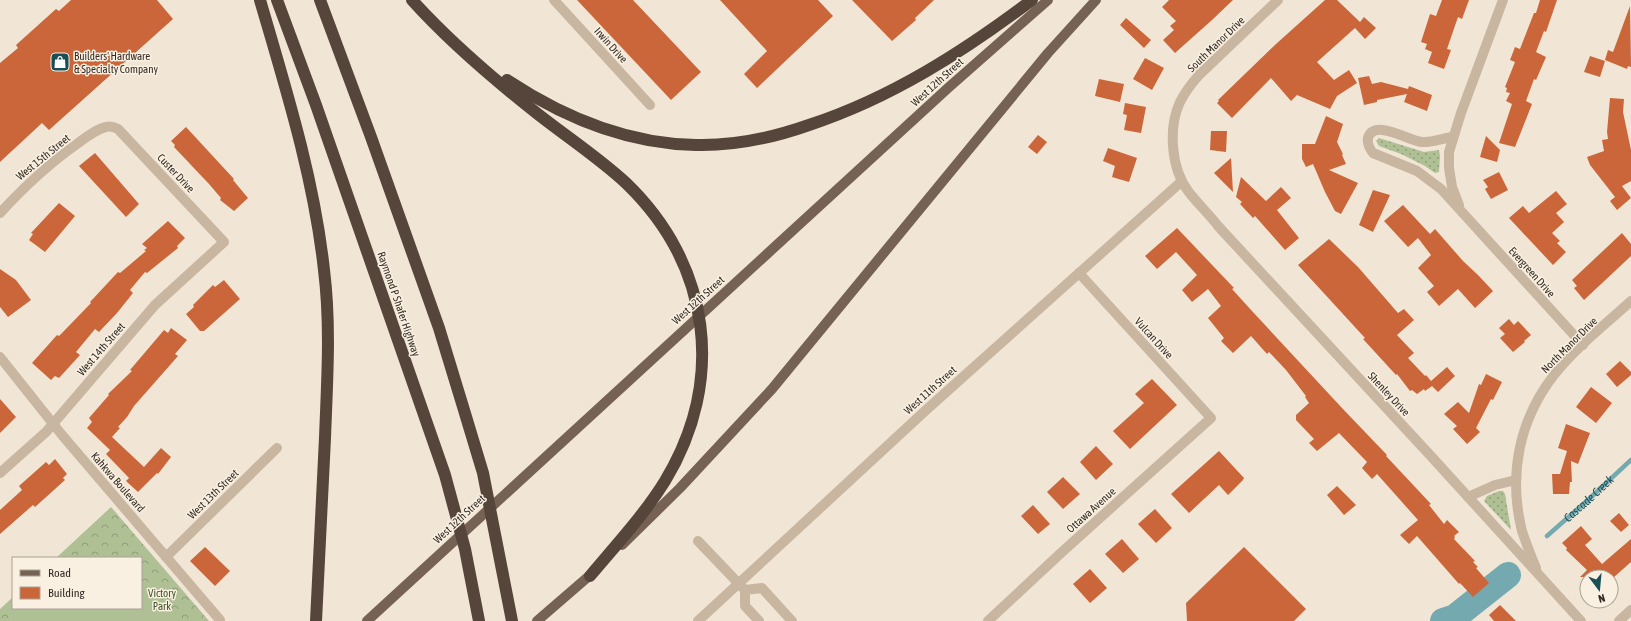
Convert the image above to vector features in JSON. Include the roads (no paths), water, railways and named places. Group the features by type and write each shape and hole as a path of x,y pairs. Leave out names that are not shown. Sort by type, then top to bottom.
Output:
{"highway":[{"path":"260,0 303,153 312,196 324,271 328,327 327,378 316,621"},
{"name":"Raymond P Shafer Highway","path":"277,0 316,105 445,475 465,549 479,621"},
{"path":"320,0 371,137 439,328 483,473 512,621"},
{"path":"412,0 447,35 505,87 610,170 640,197 665,230 677,250 692,286 700,314 703,355 702,376 692,421 684,444 653,498 590,576"},
{"path":"447,35 502,78 559,110 588,123 610,131 655,141 676,144 717,145 776,136 820,122 866,103 911,81 955,55 1032,0"}],"main road":[{"name":"West 12th Street","path":"367,621 948,88 1048,0"},
{"path":"537,621 590,576 670,499 738,427 772,389 1048,54 1096,0"}],"street":[{"name":"Irwin Drive","path":"554,0 650,106"},
{"name":"South Manor Drive","path":"1182,181 1177,166 1173,144 1175,117 1180,102 1199,74 1278,0"},
{"name":"Evergreen Drive","path":"1464,214 1452,187 1449,152 1453,137 1503,0"},
{"name":"West 15th Street","path":"0,212 46,167 85,138 107,127"},
{"name":"Custer Drive","path":"107,127 118,129 224,242"},
{"name":"Evergreen Drive","path":"1453,137 1421,142 1385,129 1376,130 1369,136 1368,141 1372,152 1404,165 1426,177 1441,190 1583,345"},
{"name":"West 11th Street","path":"698,621 742,587 925,411 1182,181"},
{"name":"Shenley Drive","path":"1182,181 1188,191 1218,226 1539,573 1581,621"},
{"name":"West 14th Street","path":"0,473 53,424 155,305 224,242"},
{"name":"Vulcan Drive","path":"1079,273 1211,418"},
{"name":"North Manor Drive","path":"1539,573 1522,531 1516,480 1518,456 1526,422 1533,407 1555,374 1583,345 1631,301"},
{"name":"Kahkwa Boulevard","path":"0,357 53,424 220,620"},
{"name":"Ottawa Avenue","path":"988,621 1062,552 1211,418"},
{"name":"West 13th Street","path":"166,557 277,448"},
{"path":"1468,497 1495,485 1516,480"},
{"path":"698,541 742,587 745,606 759,621"},
{"path":"742,587 762,588 792,621"},
{"path":"1619,621 1631,610"}],"waterway":[{"name":"Cascade Creek","path":"1547,536 1631,460"},
{"name":"Cascade Creek","path":"1443,621 1455,617 1508,575"}],"place":[{"name":"Builders' Hardware & Specialty Company","path":"60,62"}],"park label":[{"name":"Victory Park","path":"162,599"}]}
